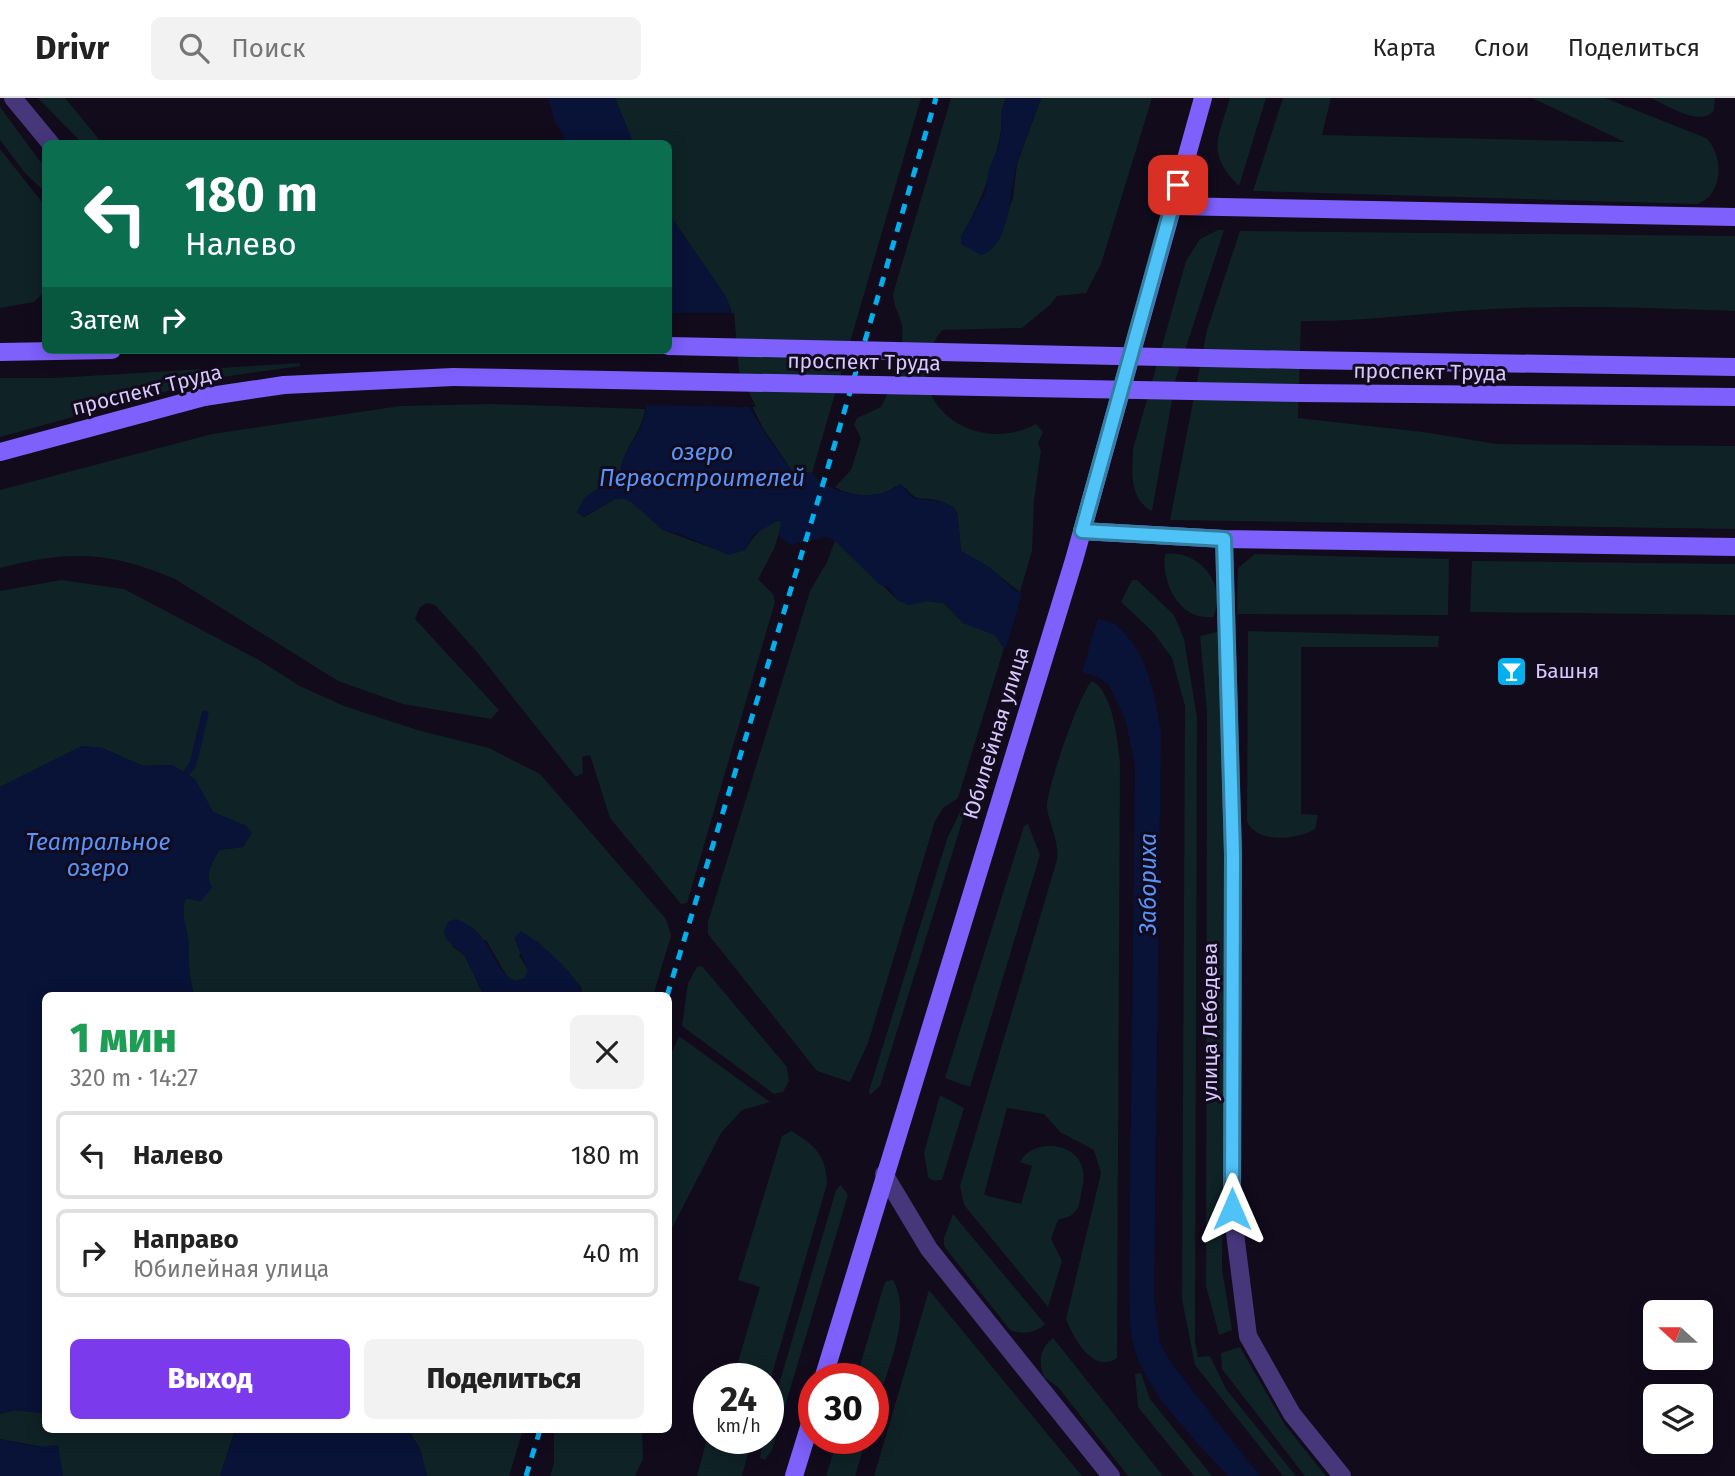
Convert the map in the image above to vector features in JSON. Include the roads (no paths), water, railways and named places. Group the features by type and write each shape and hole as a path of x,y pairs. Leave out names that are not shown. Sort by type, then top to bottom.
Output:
{"main road":[{"name":"Юбилейная улица","path":"828,1363 1082,531 1203,98"},
{"path":"1172,206 1735,217"},
{"name":"проспект Труда","path":"672,346 1735,367"},
{"path":"9,352 42,351"},
{"name":"проспект Труда","path":"0,452 204,397 284,385 453,377 1299,393 1735,397"},
{"path":"1082,531 1224,539 1735,547"},
{"path":"794,1476 801,1454"}],"street":[{"path":"13,98 48,140"},
{"path":"9,352 42,341"},
{"name":"улица Лебедева","path":"1224,539 1233,855 1232,1209 1243,1298 1248,1336 1293,1414 1342,1476"},
{"path":"884,1174 929,1249 1111,1476"}],"water":[{"path":"548,98 615,98 632,140 565,140 555,122"},
{"path":"1006,98 1041,98 1017,164 1004,229 991,250 981,255 961,244 961,237 985,193 989,169 999,145 1001,112"},
{"path":"672,218 726,297 731,315 733,363 739,385 759,424 792,471 812,473 827,485 856,495 877,494 901,484 913,498 943,502 954,507 958,518 961,551 989,567 1014,590 1115,624 1135,646 1148,673 1161,732 1154,1297 1160,1343 1174,1367 1260,1476 1228,1476 1160,1399 1140,1364 1132,1339 1129,1277 1135,765 1125,719 1109,685 1098,677 1004,648 995,635 963,623 944,603 929,601 909,605 898,601 889,588 879,584 835,541 826,537 790,545 779,536 781,519 753,535 745,550 729,555 680,534 663,530 623,498 615,499 583,517 577,512 584,498 621,473 623,459 644,418 650,354 672,354"},
{"name":"Театральное озеро","path":"82,746 102,748 143,766 172,765 195,779 213,812 246,826 252,833 242,847 219,850 209,873 212,888 201,901 186,898 184,916 193,992 42,992 42,1413 15,1410 0,1414 0,787"},
{"path":"456,919 469,925 485,942 501,969 516,981 525,978 528,970 514,938 521,931 566,968 581,992 482,992 465,956 446,939 444,931 448,922"},
{"path":"235,1433 410,1433 420,1449 427,1476 220,1476"},
{"path":"0,1439 39,1447 58,1445 63,1476 0,1476"}],"waterway":[{"path":"180,782 193,764 205,714"}],"railway":[{"path":"668,992 826,474 936,98"},
{"path":"526,1476 539,1433"}],"place":[{"name":"Башня","path":"1512,671"}],"water label":[{"name":"озеро Первостроителей","path":"702,465"},
{"name":"Забориха","path":"1148,884"}]}
